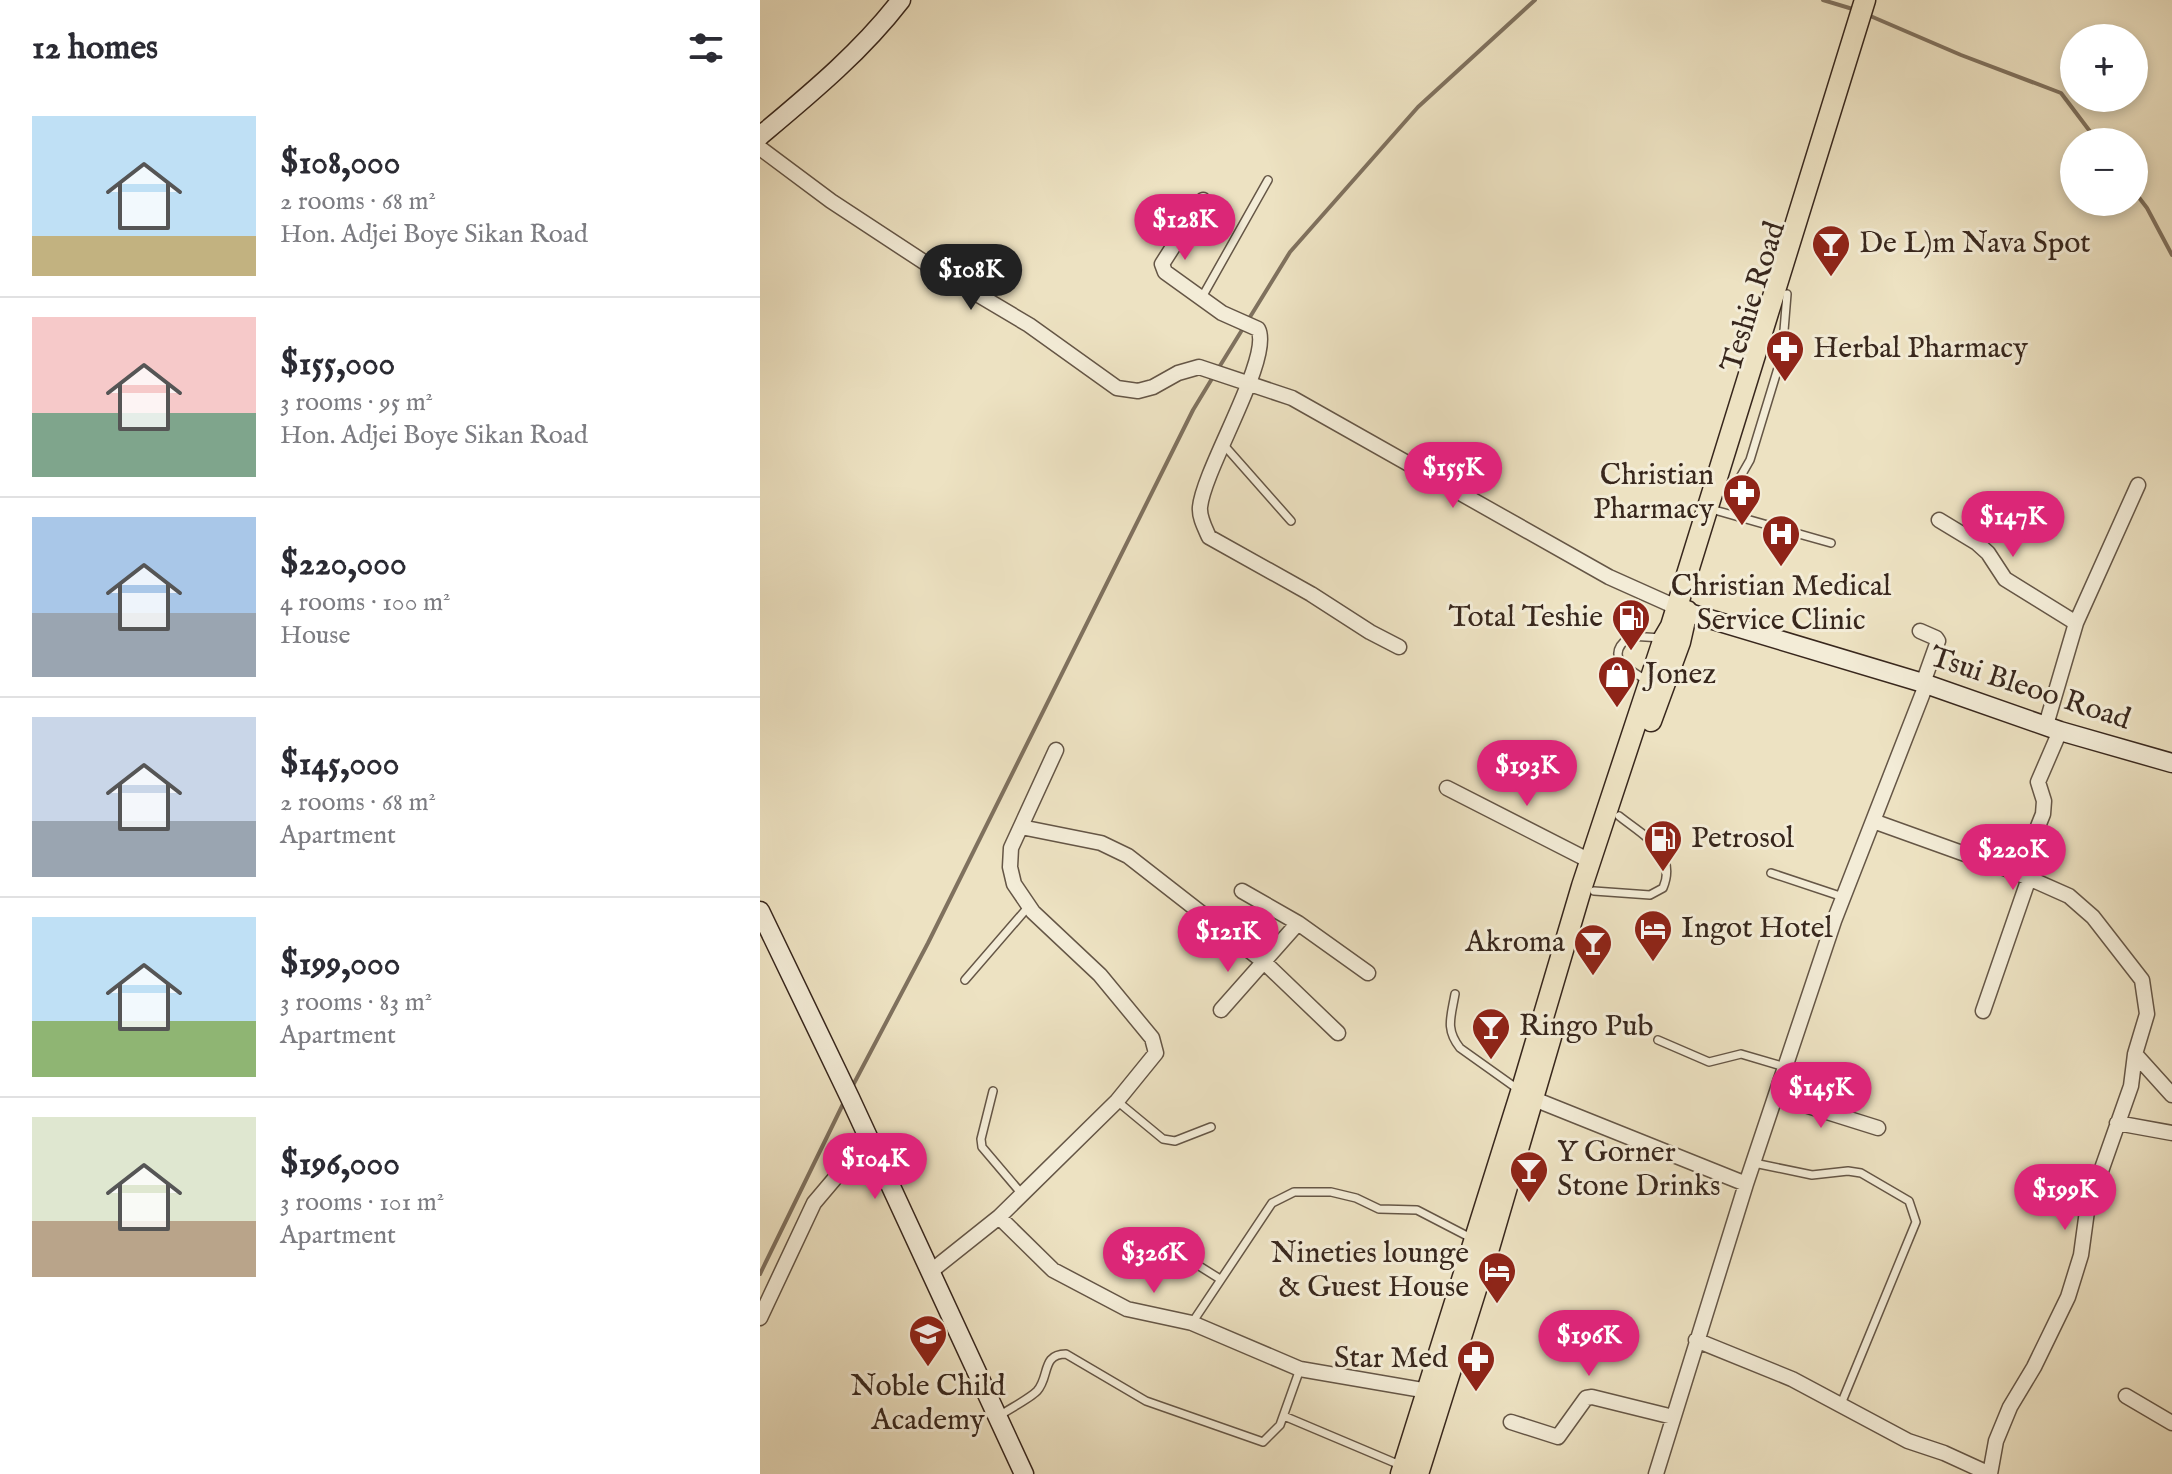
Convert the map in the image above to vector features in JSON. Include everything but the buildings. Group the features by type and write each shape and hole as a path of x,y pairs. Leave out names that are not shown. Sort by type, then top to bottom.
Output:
{"main road":[{"name":"Teshie Road","path":"1681,610 1870,5"},
{"name":"Teshie Road","path":"1681,610 1720,502 1787,294 1861,33"},
{"path":"1407,1471 1428,1391 1475,1240 1528,1096 1590,861 1664,638 1681,610"},
{"path":"1407,1471 1594,891 1680,642 1681,610"}],"street":[{"path":"760,136 880,28 901,0"},
{"path":"760,148 831,201 933,268 1029,325 1117,388 1138,391 1199,367 1292,398 1609,577 1681,610"},
{"path":"1203,200 1162,264 1165,272 1172,280 1222,313 1258,329 1261,344 1208,476 1200,509 1209,537 1399,647"},
{"path":"1983,1011 2043,814 2044,801 2038,782 2076,623 2138,485"},
{"path":"1939,520 1977,543 1988,553 2005,579 2076,623"},
{"name":"Tsui Bleoo Road","path":"1681,610 2172,763"},
{"path":"1656,1474 1785,1067 1843,897 1938,641 1920,631"},
{"path":"930,1272 999,1217 1117,1101 1156,1053 1152,1038 1100,975 1029,906 1014,884 1010,867 1011,848 1056,750"},
{"path":"1447,788 1590,861"},
{"path":"1696,1340 1792,1379 1908,1441 1990,1474 1996,1441 2010,1407 2034,1367 2068,1297 2081,1255 2087,1211 2131,1086 2135,1054 2147,1014 2142,980 2093,917 2069,896 2024,876 1873,821"},
{"path":"1021,827 1101,843 1128,856 1264,962 1338,1033"},
{"path":"1242,891 1298,923 1368,973"},
{"path":"760,911 1024,1474"},
{"path":"1221,1010 1298,923"},
{"path":"2135,1054 2172,1095"},
{"path":"1528,1096 1746,1184"},
{"path":"1776,1096 1878,1128"},
{"path":"2117,1123 2172,1133"},
{"path":"760,1318 823,1189 875,1152"},
{"path":"999,1217 1053,1270 1127,1309 1192,1323 1300,1369 1428,1391"},
{"path":"2126,1396 2172,1423"},
{"path":"1511,1422 1558,1437 1581,1403 1592,1397 1673,1417"}],"lane":[{"path":"1201,299 1268,180"},
{"path":"1223,444 1291,521"},
{"path":"1720,502 1831,543"},
{"path":"1650,682 1620,663 1617,656 1622,642 1630,636 1664,638"},
{"path":"1594,891 1650,895 1663,888 1669,874 1664,856 1619,816"},
{"path":"1771,873 1843,897"},
{"path":"965,980 1029,906"},
{"path":"1455,994 1449,1029 1452,1039 1528,1096"},
{"path":"1658,1040 1709,1062 1741,1054 1785,1067"},
{"path":"993,1091 981,1139 982,1147 1021,1193"},
{"path":"1117,1101 1163,1139 1175,1141 1211,1127"},
{"path":"1754,1163 1801,1174 1861,1173 1909,1201 1916,1222 1840,1406"},
{"path":"1192,1323 1272,1203 1294,1192 1331,1192 1356,1198 1379,1209 1417,1210 1475,1240"},
{"path":"1161,1242 1220,1279"},
{"path":"998,1417 1038,1390 1049,1359 1066,1354 1146,1401 1263,1442 1280,1425 1300,1369"},
{"path":"1284,1416 1407,1471"}],"waterway":[{"path":"1218,369 1290,252 1418,107 1535,0"},
{"path":"1823,0 1856,10"},
{"path":"1868,15 2061,93 2087,128"},
{"path":"2148,210 2172,255"},
{"path":"851,1089 928,943 1193,410 1213,377"},
{"path":"760,1274 845,1100"}],"place":[{"name":"De L)m Nava Spot","path":"1831,278"},
{"name":"Herbal Pharmacy","path":"1785,383"},
{"name":"Christian Pharmacy","path":"1742,527"},
{"name":"Christian Medical Service Clinic","path":"1781,568"},
{"name":"Total Teshie","path":"1631,652"},
{"name":"Jonez","path":"1617,709"},
{"name":"Petrosol","path":"1663,873"},
{"name":"Ingot Hotel","path":"1653,963"},
{"name":"Akroma","path":"1593,977"},
{"name":"Ringo Pub","path":"1491,1061"},
{"name":"Y Gorner Stone Drinks","path":"1529,1204"},
{"name":"Nineties lounge & Guest House","path":"1497,1305"},
{"name":"Noble Child Academy","path":"928,1368"},
{"name":"Star Med","path":"1476,1393"}]}
